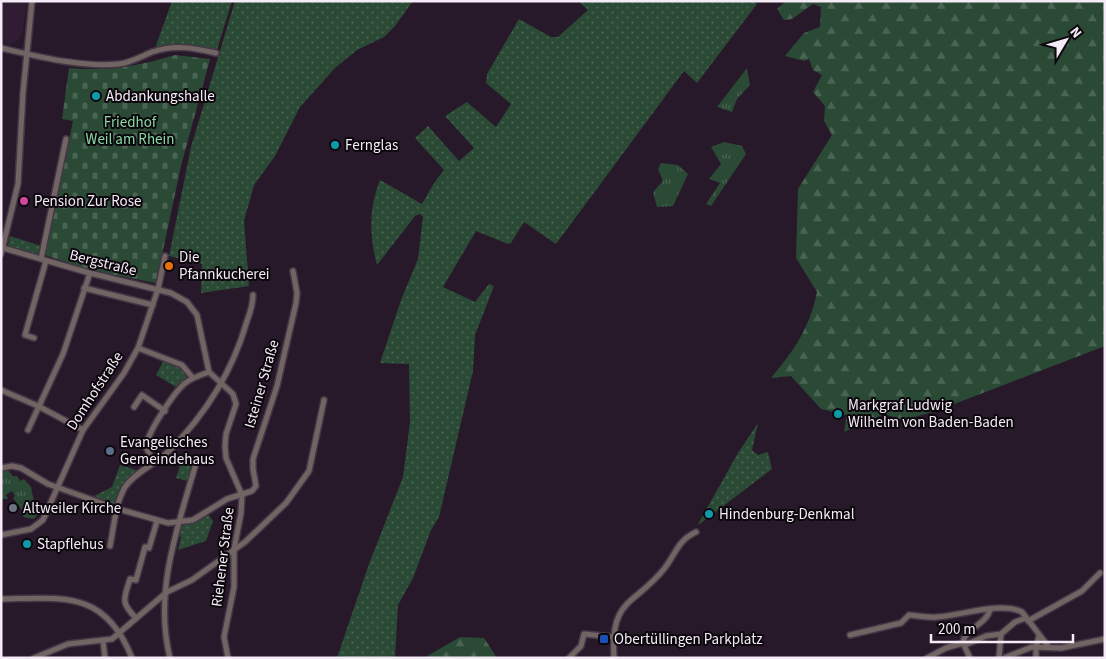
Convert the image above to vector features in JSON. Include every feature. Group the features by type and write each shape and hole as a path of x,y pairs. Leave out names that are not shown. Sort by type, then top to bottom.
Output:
{"street":[{"path":"1,254 18,184 32,1"},
{"path":"1,48 27,54 112,64 122,64 173,47 216,54"},
{"path":"34,338 25,335 43,260 66,139"},
{"path":"1,224 8,225"},
{"name":"Bergstraße","path":"3,248 90,273 158,289"},
{"name":"Domhofstraße","path":"1,535 31,529 40,523 83,430 124,373 138,348 158,289 166,256"},
{"name":"Isteiner Straße","path":"242,495 252,491 256,486 253,469 254,459 277,386 297,298 293,271"},
{"path":"28,430 63,354 90,273"},
{"name":"Bergstraße","path":"84,288 153,305"},
{"path":"154,463 147,451 146,441 179,390 193,378 209,372 200,324 193,308 180,297 158,289"},
{"path":"110,546 122,494 128,483 154,463 186,432 220,384 240,344 253,295"},
{"path":"138,348 182,365 193,378"},
{"name":"Riehener Straße","path":"209,372 235,399 225,446 226,458 242,495 241,513 234,549 234,587 224,637 228,658"},
{"path":"1,390 38,406 83,430"},
{"path":"134,407 142,395 165,411"},
{"path":"34,658 68,644 112,639 121,634 136,618 167,592 192,580 245,542 279,510 309,471 324,400"},
{"path":"170,658 164,622 172,552 197,460"},
{"path":"1,468 12,466 21,468 43,482 58,484 118,509 157,521 179,523 193,520 222,502 242,495"},
{"path":"136,618 124,606 124,600 130,579 136,580 145,547 149,548 157,521"},
{"path":"614,658 613,637 619,615 625,606 662,572 683,538 696,532"},
{"path":"927,658 946,648 986,636 1001,634 1015,622 1027,620 1082,592 1100,573"},
{"path":"1,599 76,600 100,612 121,634 132,658"},
{"path":"850,635 901,623 909,615 936,617 982,608 990,610 1019,610 1048,646"},
{"path":"970,658 964,644 965,636 986,620 990,610"},
{"path":"569,658 581,646 584,634 613,637"},
{"path":"999,658 1001,634"},
{"path":"1036,658 1039,636"},
{"path":"1004,658 1036,647 1061,648 1104,639"},
{"path":"103,641 105,658"}],"shaded area":[{"path":"1,1 27,1 22,34 18,40 9,44 1,42"}],"green space":[{"path":"172,1 232,1 216,53 181,47 154,51"},
{"path":"235,1 413,1 395,26 384,37 357,50 335,68 300,107 275,156 254,185 244,221 249,286 201,293 202,264 169,256 191,147"},
{"path":"581,1 754,1 757,4 697,83 684,71 556,244 524,222 511,243 508,244 476,231 443,287 475,302 489,284 494,286 475,335 473,371 439,517 431,530 413,578 398,605 395,658 337,658 369,564 403,477 410,422 409,364 380,363 401,300 418,259 423,216 419,214 415,216 377,265 371,222 376,190 380,180 422,204 444,170 415,138 428,126 459,161 474,148 445,116 467,102 496,127 511,104 486,83 487,74 519,19 551,37 558,37 588,10 580,3"},
{"path":"786,1 1105,1 1105,346 936,411 903,420 884,414 844,432 847,415 821,409 791,376 771,378 800,338 814,305 817,292 796,258 798,189 832,135 824,121 825,106 813,92 822,75 813,70 809,59 804,61 785,56 804,33 820,27 821,7 813,4 792,19 784,20 777,9"},
{"name":"Friedhof Weil am Rhein","path":"175,55 210,59 181,166 156,283 89,270 45,255 73,121 62,119 69,68 97,69 122,67 147,63"},
{"path":"747,68 750,85 737,99 732,112 717,107"},
{"path":"724,142 742,146 746,154 711,206 706,204 720,183 709,179 721,164 711,147"},
{"path":"661,163 678,165 688,174 673,206 657,207 653,192 663,181 658,169"},
{"path":"10,236 44,247 41,259 7,249"},
{"path":"164,360 182,368 187,379 176,387 156,375"},
{"path":"758,423 752,450 758,455 768,452 772,469 697,526 738,453"},
{"path":"183,456 197,460 191,482 176,478"},
{"path":"120,465 139,471 128,478 113,505 94,496 112,487"},
{"path":"1,470 8,470 13,476 17,476 20,481 24,479 31,487 37,516 33,519 23,517 24,513 13,498 15,496 12,491 6,495 8,499 1,499"},
{"path":"206,512 213,521 206,541 178,550 181,537 176,536 179,523"},
{"path":"460,637 484,638 497,658 424,658"}],"place":[{"name":"Abdankungshalle","path":"96,96"},
{"name":"Fernglas","path":"335,145"},
{"name":"Pension Zur Rose","path":"24,201"},
{"name":"Die Pfannkucherei","path":"169,266"},
{"name":"Markgraf Ludwig Wilhelm von Baden-Baden","path":"838,414"},
{"name":"Evangelisches Gemeindehaus","path":"110,451"},
{"name":"Altweiler Kirche","path":"13,508"},
{"name":"Hindenburg-Denkmal","path":"709,514"},
{"name":"Stapflehus","path":"27,544"},
{"name":"Obertüllingen Parkplatz","path":"604,639"}]}
